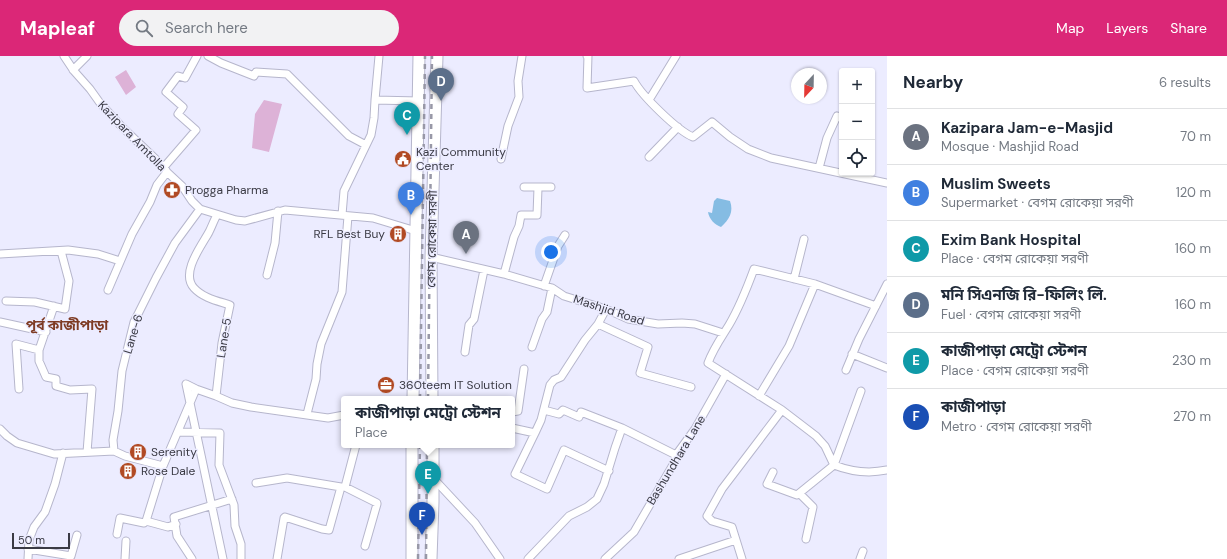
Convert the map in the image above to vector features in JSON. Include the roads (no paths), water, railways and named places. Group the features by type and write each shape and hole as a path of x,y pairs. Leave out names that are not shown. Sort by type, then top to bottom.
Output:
{"main road":[{"name":"বেগম রোকেয়া সরণী","path":"413,396 419,56"},
{"name":"বেগম রোকেয়া সরণী","path":"432,396 431,257 437,56"},
{"path":"412,448 412,559"},
{"path":"431,559 433,448"}],"street":[{"name":"Kazipara Amtolla","path":"64,56 73,70 100,103 122,127 182,186 192,201 200,209"},
{"path":"73,70 87,56"},
{"path":"108,290 132,234 150,202 157,185 166,170 196,130 178,114 183,107 166,92 178,76 185,78 197,56"},
{"path":"208,56 222,59 254,76 256,72 287,74 349,136 366,145"},
{"path":"307,414 316,379 316,364 321,344 342,292 345,215 344,191 371,135 374,118 379,56"},
{"path":"500,160 508,126 519,97 518,81 522,56"},
{"path":"588,56 587,88 634,81 642,94 688,135 693,137 712,122 730,137 748,149 771,158 887,184"},
{"path":"649,100 676,56"},
{"path":"375,100 419,101"},
{"path":"819,168 827,138 837,116 839,117"},
{"path":"649,157 678,127"},
{"path":"524,187 551,187"},
{"path":"504,274 514,237 519,226 521,214 537,216 538,188"},
{"path":"200,209 217,215 245,221 285,210 345,215 373,218 416,231"},
{"name":"Lane-6","path":"114,451 113,440 118,411 122,371 134,322 175,243 200,209"},
{"path":"267,275 275,243 278,211"},
{"name":"Lane-5","path":"216,396 222,343 230,305 200,293 192,287 189,277 196,252 210,231 217,215"},
{"path":"544,286 558,246 565,236"},
{"path":"794,279 804,239"},
{"path":"0,254 68,250 98,254 120,261"},
{"path":"6,301 35,302 65,309 69,281 61,251"},
{"name":"Mashjid Road","path":"431,257 504,274 552,288 564,296 606,309 628,319 658,324 682,322 695,324 723,333"},
{"path":"876,306 815,284 754,269 728,327 712,351 708,363 782,410 816,436 825,446 834,464 846,470 862,472 887,470"},
{"path":"465,352 469,325 474,319 484,270"},
{"path":"759,396 789,346 815,284"},
{"path":"846,370 859,339 887,284"},
{"path":"532,347 542,319 547,312 552,288"},
{"path":"54,306 39,350 39,362 46,377 56,379 56,386 70,390 92,389 87,452"},
{"path":"606,309 598,324 561,377 554,380 550,384 542,420 515,474 547,489 564,450 609,471"},
{"path":"0,322 46,332"},
{"path":"598,324 648,347 640,373 691,387"},
{"path":"19,389 16,344 39,350"},
{"path":"852,354 887,368"},
{"path":"515,412 518,411 524,369"},
{"name":"Bashundhara Lane","path":"605,559 634,532 674,463 676,455 694,429 726,374"},
{"path":"223,559 186,384 232,403 250,407 328,418 341,416"},
{"path":"146,521 163,466 196,389"},
{"path":"773,472 767,484 797,496 834,464 861,391"},
{"path":"544,410 559,414 563,410 579,416 581,412 622,428 676,455"},
{"path":"742,559 732,527 712,521 707,516 722,489 782,410"},
{"path":"528,559 569,516 587,507 597,499 609,471 622,428"},
{"path":"0,429 17,443 54,454 114,451 125,456 163,466"},
{"path":"515,429 535,433"},
{"path":"178,432 220,434 219,465 234,505 235,526 241,544 241,559"},
{"path":"276,559 285,517 328,530 355,448"},
{"path":"28,559 29,540 34,527 45,512 55,484 63,453"},
{"path":"256,484 287,478 343,487 377,503 365,546"},
{"path":"433,478 475,523 500,559"},
{"path":"800,494 813,507 806,539"},
{"path":"192,559 177,536 174,517 232,499"},
{"path":"117,534 120,518 144,523 146,521 168,527 176,524"},
{"path":"28,549 71,556 78,535"},
{"path":"679,559 736,540"},
{"path":"126,541 126,559"},
{"path":"860,559 863,551"}],"water":[{"path":"717,198 730,201 731,205 730,216 721,227 713,221 708,212 712,213 714,201"}],"railway":[{"path":"420,396 425,56"},
{"path":"428,396 432,56"},
{"path":"418,559 420,448"},
{"path":"426,559 427,448"}],"place":[{"name":"মনি সিএনজি রি-ফিলিং লি.","path":"441,101"},
{"name":"Exim Bank Hospital","path":"407,135"},
{"name":"Kazi Community Center","path":"403,159"},
{"name":"Progga Pharma","path":"172,190"},
{"name":"Muslim Sweets","path":"411,215"},
{"name":"RFL Best Buy","path":"398,234"},
{"name":"Kazipara Jam-e-Masjid","path":"466,254"},
{"name":"360teem IT Solution","path":"386,385"},
{"name":"Serenity","path":"138,452"},
{"name":"Rose Dale","path":"128,471"},
{"name":"কাজীপাড়া মেট্রো স্টেশন","path":"428,494"},
{"name":"কাজীপাড়া","path":"422,535"}],"district":[{"name":"পূর্ব কাজীপাড়া","path":"67,325"}]}
